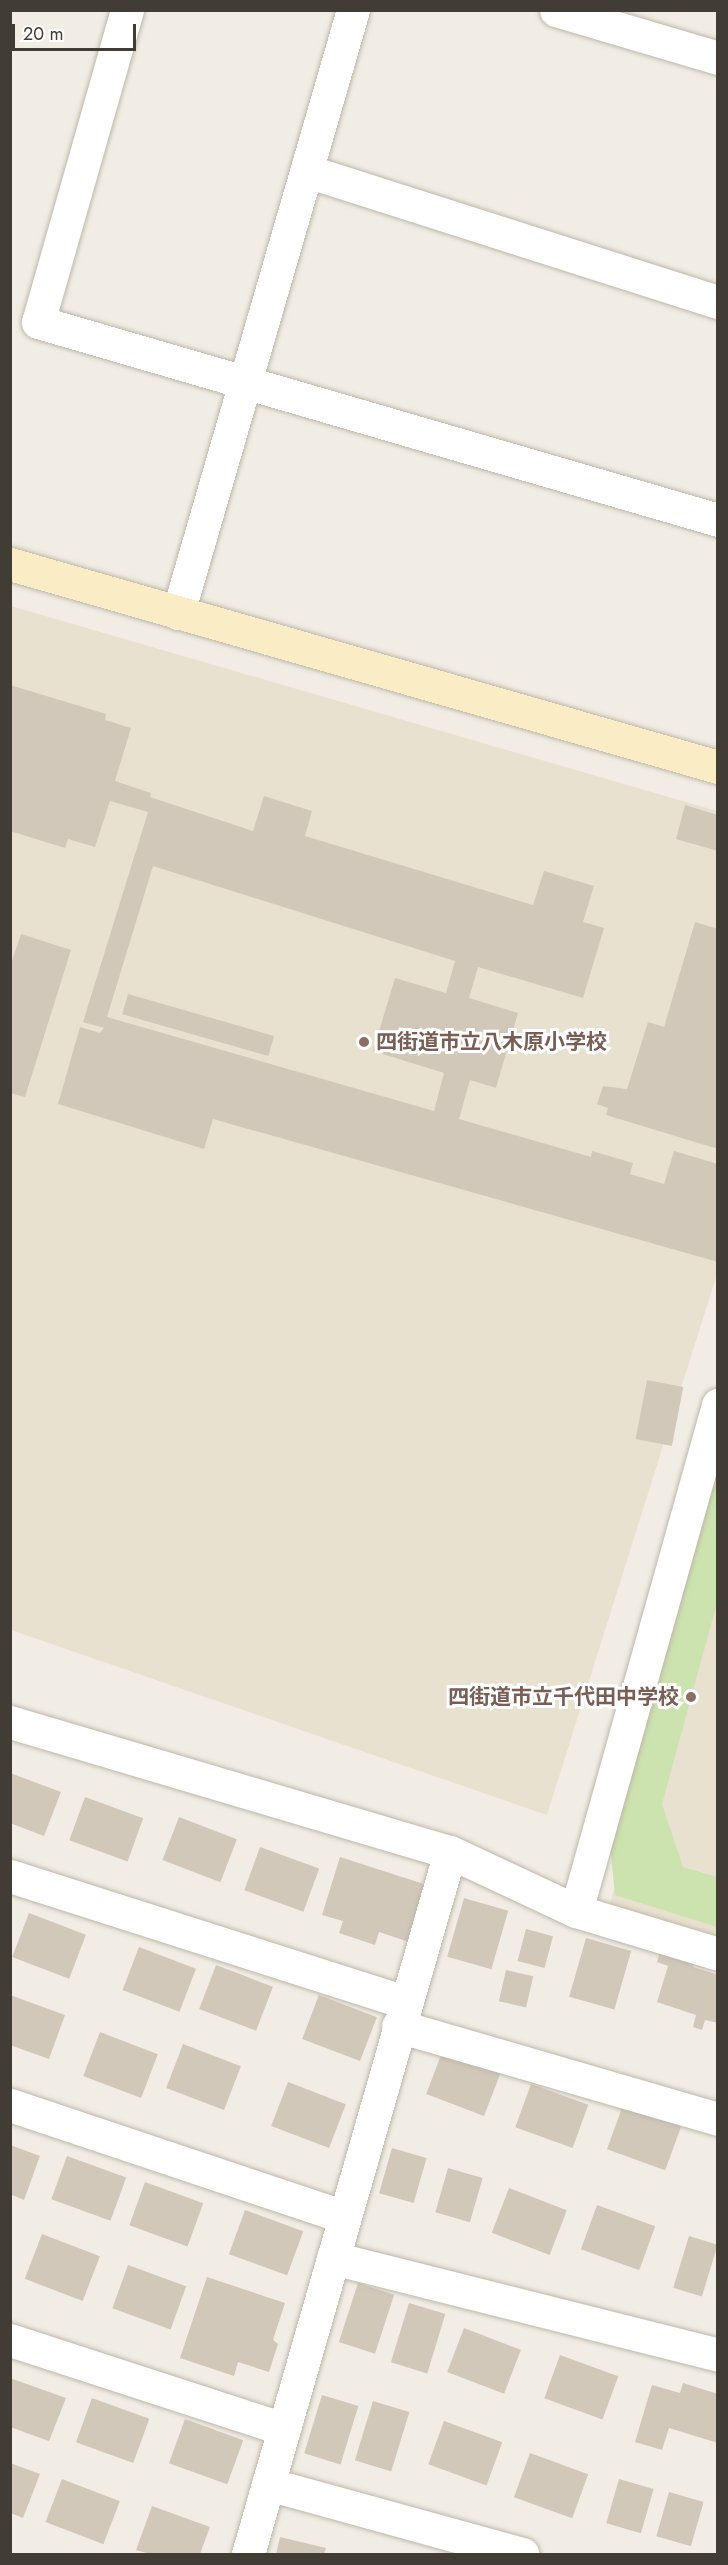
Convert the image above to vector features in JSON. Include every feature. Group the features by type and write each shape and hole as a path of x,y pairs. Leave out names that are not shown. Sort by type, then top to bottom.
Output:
{"street":[{"path":"127,10 38,322 717,520"},
{"path":"178,613 353,10"},
{"path":"556,10 717,58"},
{"path":"307,171 717,302"},
{"path":"10,564 717,767"},
{"path":"576,1911 717,1406"},
{"path":"10,1722 450,1852 576,1911 717,1954"},
{"path":"248,2554 450,1852"},
{"path":"10,1876 402,2014 717,2119"},
{"path":"10,2105 344,2217"},
{"path":"333,2258 717,2355"},
{"path":"10,2340 284,2429"},
{"path":"268,2484 523,2554"}],"shaded area":[{"name":"四街道市立八木原小学校","path":"11,606 717,811 717,1274 547,1815 11,1630"},
{"name":"四街道市立千代田中学校","path":"717,1491 717,1935 610,1904"}],"green space":[{"path":"717,1459 717,1603 662,1804 683,1867 717,1877 717,1927 615,1895 610,1845"}],"building":[{"path":"10,685 106,714 105,720 131,728 115,781 151,793 150,797 253,831 264,796 312,811 305,836 533,905 544,871 594,886 583,922 604,928 583,998 478,967 469,998 518,1013 496,1088 470,1080 459,1119 591,1157 592,1151 633,1163 630,1174 664,1184 674,1151 718,1164 718,1262 213,1119 204,1149 58,1104 80,1027 100,1033 104,1028 83,1022 148,812 110,801 95,847 68,839 65,848 10,831","holes":["153,866 455,961 446,993 395,978 373,1051 444,1073 434,1111 107,1017"]},
{"path":"685,805 718,815 718,851 676,839"},
{"path":"695,922 718,929 718,1149 606,1115 608,1108 597,1104 603,1086 627,1089 648,1022 664,1027"},
{"path":"21,934 71,950 25,1097 10,1093 10,967"},
{"path":"128,994 274,1036 268,1056 122,1014"},
{"path":"647,1380 683,1387 672,1446 636,1439"},
{"path":"10,1773 61,1792 44,1836 10,1823"},
{"path":"85,1797 143,1818 128,1861 69,1840"},
{"path":"179,1817 237,1839 220,1882 163,1860"},
{"path":"260,1847 319,1869 303,1912 244,1890"},
{"path":"340,1857 427,1885 409,1942 379,1932 375,1945 339,1933 343,1921 322,1915"},
{"path":"464,1898 508,1911 491,1969 447,1957"},
{"path":"29,1913 86,1935 69,1979 12,1957"},
{"path":"526,1929 553,1936 545,1968 517,1961"},
{"path":"586,1938 631,1951 614,2010 569,1997"},
{"path":"139,1947 196,1969 179,2012 123,1990"},
{"path":"661,1949 695,1959 693,1967 718,1975 718,2023 705,2020 702,2030 693,2027 696,2015 657,2002 668,1966 657,1962"},
{"path":"216,1965 273,1987 256,2031 199,2009"},
{"path":"506,1970 533,1976 526,2007 499,2001"},
{"path":"10,1995 65,2015 49,2059 10,2045"},
{"path":"319,1995 377,2017 360,2061 302,2039"},
{"path":"100,2032 158,2054 141,2098 83,2076"},
{"path":"183,2044 241,2066 224,2110 166,2088"},
{"path":"443,2050 501,2072 484,2116 426,2094"},
{"path":"288,2082 346,2104 329,2148 271,2126"},
{"path":"531,2084 588,2105 573,2148 515,2127"},
{"path":"623,2105 681,2126 665,2170 607,2149"},
{"path":"10,2145 40,2156 24,2200 10,2194"},
{"path":"392,2148 427,2158 414,2203 379,2193"},
{"path":"67,2156 126,2178 110,2221 51,2199"},
{"path":"448,2168 483,2178 470,2222 435,2212"},
{"path":"145,2182 203,2203 188,2246 129,2225"},
{"path":"509,2188 567,2210 550,2255 492,2233"},
{"path":"597,2205 655,2226 639,2270 581,2249"},
{"path":"245,2210 303,2231 287,2275 229,2254"},
{"path":"42,2234 100,2256 83,2301 25,2279"},
{"path":"689,2236 718,2245 702,2296 673,2288"},
{"path":"128,2265 186,2286 171,2329 112,2308"},
{"path":"207,2277 285,2303 273,2340 278,2344 269,2372 238,2362 234,2376 180,2358"},
{"path":"358,2283 394,2295 375,2354 339,2342"},
{"path":"409,2303 445,2314 427,2373 391,2362"},
{"path":"464,2328 521,2350 504,2394 447,2372"},
{"path":"560,2355 618,2376 603,2419 544,2398"},
{"path":"10,2378 66,2398 49,2441 10,2427"},
{"path":"683,2383 718,2394 718,2443 669,2428 662,2450 635,2442 652,2385 680,2393"},
{"path":"322,2395 358,2406 341,2464 304,2453"},
{"path":"92,2398 149,2419 133,2463 76,2442"},
{"path":"373,2401 409,2412 391,2471 355,2460"},
{"path":"185,2419 243,2440 227,2484 169,2463"},
{"path":"444,2421 502,2442 487,2485 428,2464"},
{"path":"530,2453 588,2474 572,2518 514,2497"},
{"path":"10,2463 40,2474 23,2518 10,2513"},
{"path":"62,2479 120,2501 103,2544 46,2522"},
{"path":"619,2479 654,2489 641,2533 606,2523"},
{"path":"669,2492 704,2502 691,2546 656,2536"},
{"path":"152,2506 210,2527 200,2554 150,2554 136,2550"},
{"path":"280,2537 326,2548 324,2554 276,2554"}],"place":[{"name":"四街道市立八木原小学校","path":"364,1042"},
{"name":"四街道市立千代田中学校","path":"691,1697"}]}
